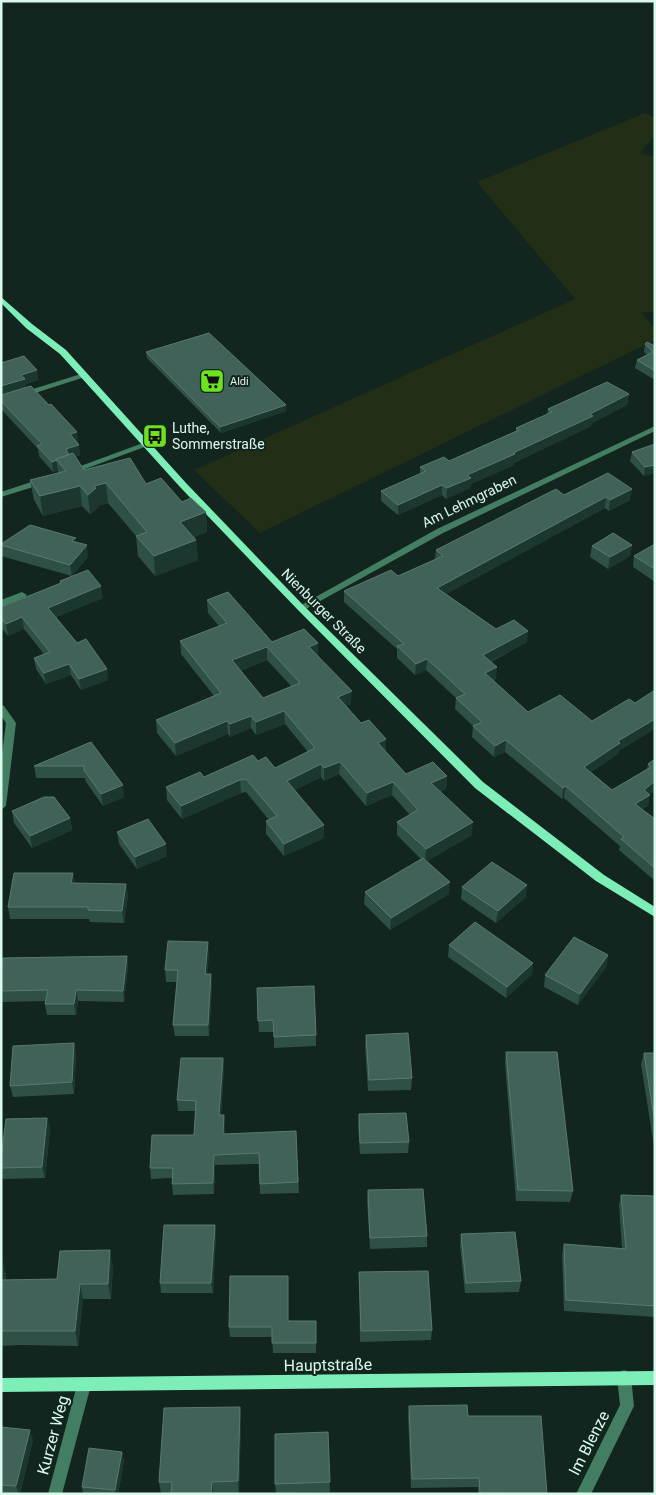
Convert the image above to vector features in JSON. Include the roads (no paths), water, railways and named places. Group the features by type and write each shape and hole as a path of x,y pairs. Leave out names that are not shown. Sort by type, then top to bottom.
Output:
{"street":[{"name":"Nienburger Straße","path":"1,299 29,326 63,352 146,445 301,608 479,785 600,878 655,913"},
{"path":"1,402 84,376"},
{"name":"Am Lehmgraben","path":"301,608 440,530 655,428"},
{"path":"65,473 146,445"},
{"path":"1,495 56,476"},
{"path":"1,604 22,595"},
{"path":"1,708 11,723 1,806"},
{"name":"Im Blenze","path":"583,1494 627,1406 624,1377"},
{"name":"Hauptstraße","path":"1,1385 655,1378"},
{"name":"Kurzer Weg","path":"55,1494 84,1385"}],"place":[{"name":"Aldi","path":"212,381"},
{"name":"Luthe, Sommerstraße","path":"155,436"}]}
